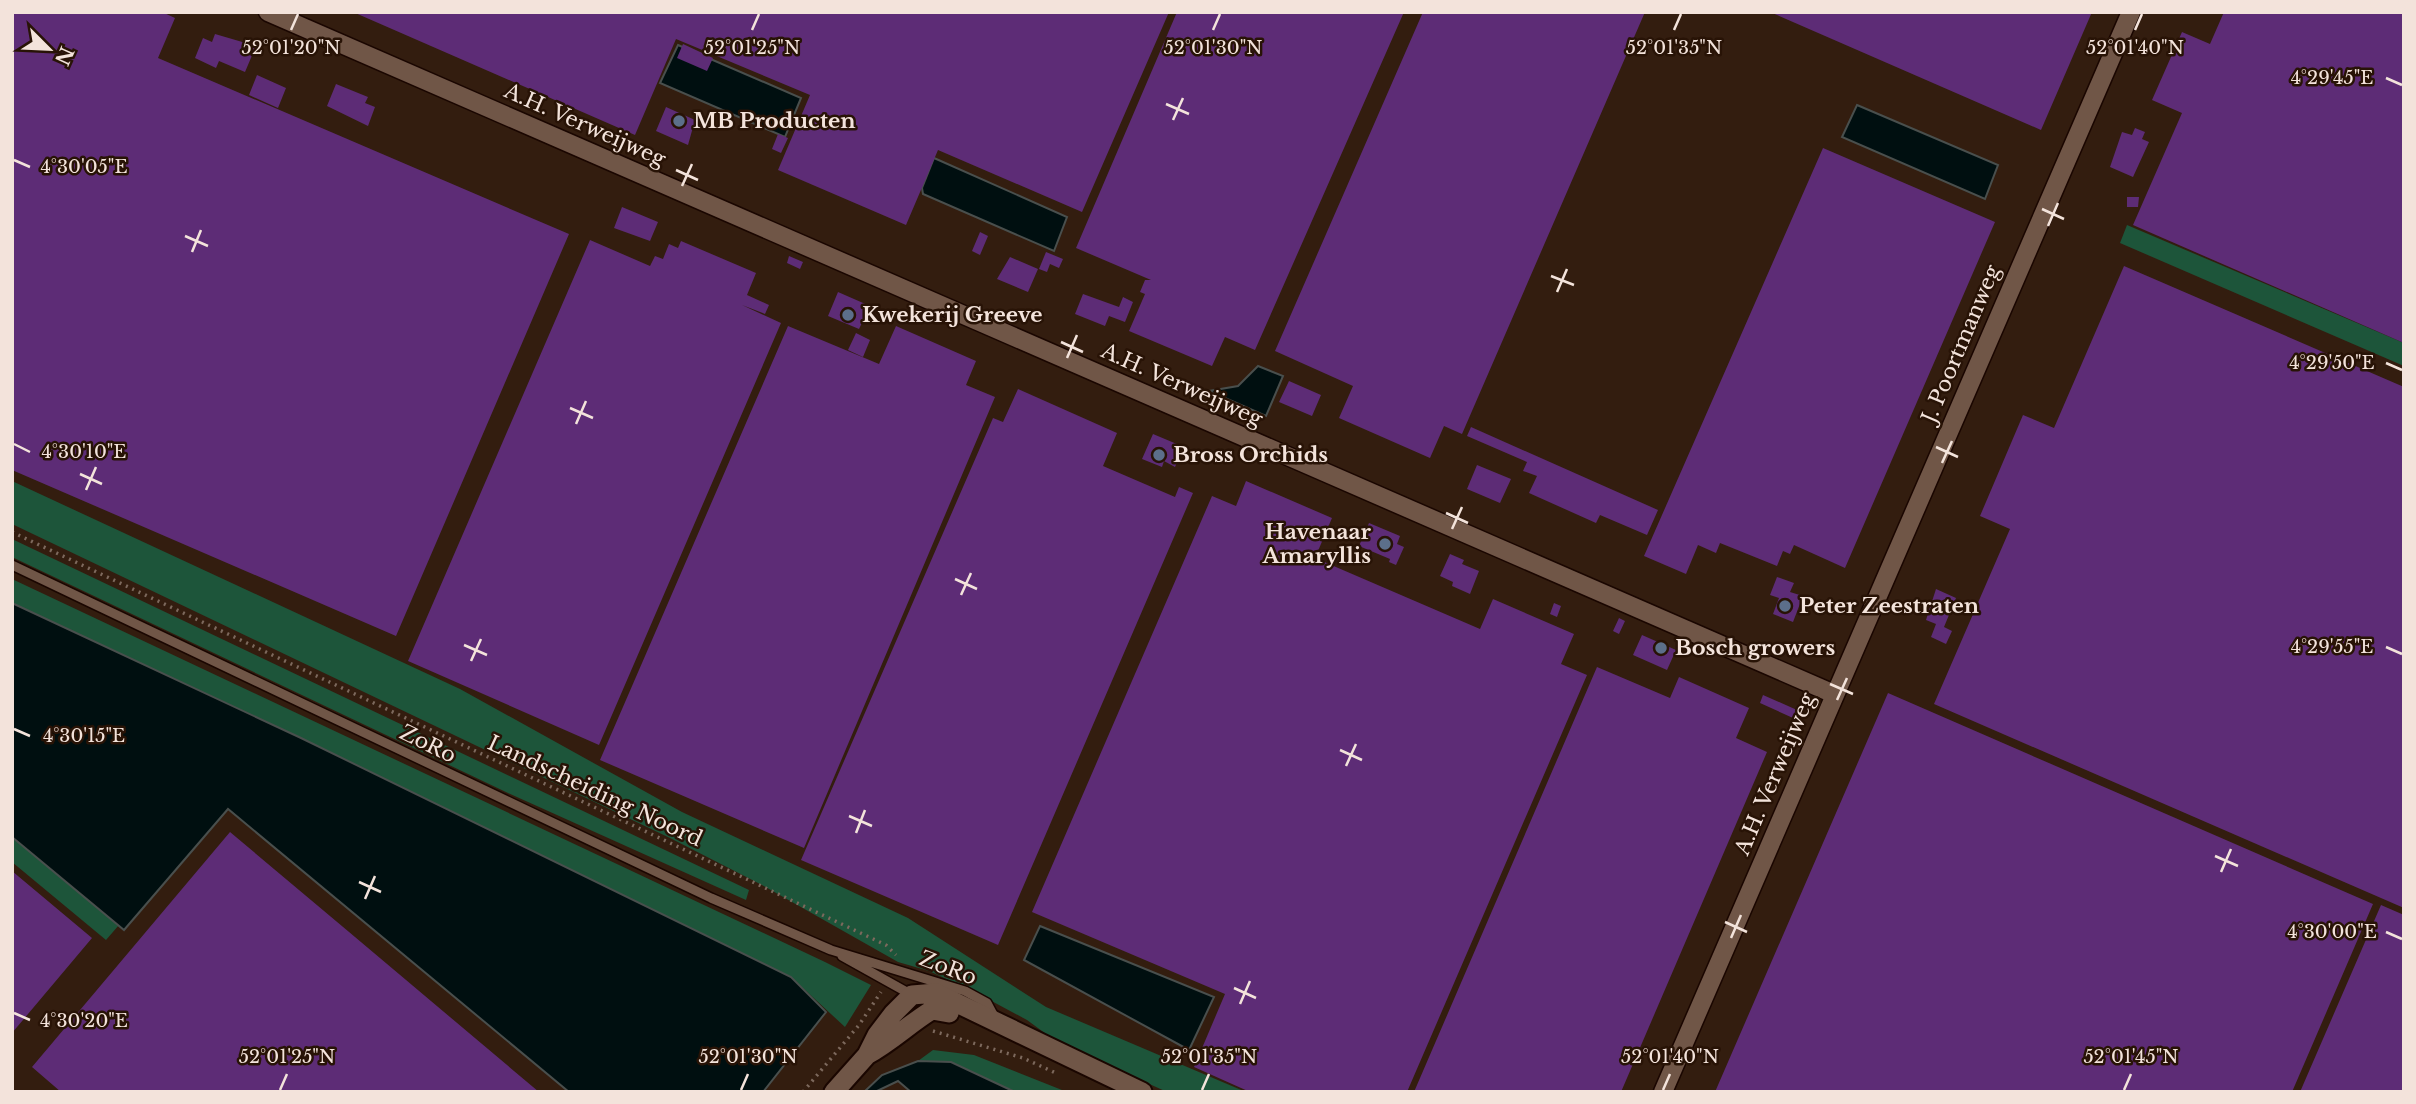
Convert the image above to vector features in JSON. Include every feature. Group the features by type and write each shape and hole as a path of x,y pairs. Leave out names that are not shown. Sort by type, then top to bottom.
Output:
{"street":[{"name":"A.H. Verweijweg","path":"268,12 1834,694 1663,1092"},
{"name":"J. Poortmanweg","path":"1834,694 2131,12"},
{"path":"912,995 936,993 1142,1092"},
{"path":"912,995 978,1026 998,1025"},
{"path":"834,1092 867,1055 886,1045 912,995"},
{"path":"902,1018 932,1010 949,1013"}],"lane":[{"name":"ZoRo","path":"12,565 606,849 831,950 886,983 912,995"},
{"name":"ZoRo","path":"831,950 892,966 965,991 988,1003 998,1025"}],"path":[{"name":"Landscheiding Noord","path":"12,533 886,946 896,955 892,966"},
{"path":"803,1092 874,1004 886,983"},
{"path":"874,1004 902,1018 1023,1058 1060,1075"}],"green space":[{"path":"2127,225 2404,343 2404,366 2120,243"},
{"path":"12,481 460,689 682,812 908,918 1046,1007 1246,1092 1167,1092 1057,1042 1027,1020 973,991 929,971 898,962 762,885 670,838 12,524"},
{"path":"12,539 749,890 746,900 508,793 12,557"},
{"path":"12,579 871,985 845,1027 791,977 301,738 12,603"},
{"path":"12,837 119,925 106,940 12,862"},
{"path":"933,1050 974,1055 1067,1092 1015,1092 951,1062 918,1061"}],"shaded area":[{"path":"678,45 801,98 785,137 660,83"},
{"path":"1857,105 1998,165 1985,199 1842,137"},
{"path":"934,158 1067,217 1054,251 923,194 922,188"},
{"path":"1258,366 1283,376 1266,416 1209,391 1238,386"},
{"path":"12,603 301,738 791,977 826,1012 763,1092 569,1092 228,809 124,930 12,837"},
{"path":"1040,926 1214,997 1189,1050 1024,960"},
{"path":"918,1061 951,1062 1015,1092 911,1092 898,1081 875,1092 864,1092 882,1075"}],"building":[{"path":"12,12 162,12 175,18 158,58 569,234 396,636 12,470"},
{"path":"353,12 1169,12 1082,212 938,150 906,225 778,170 810,95 676,39 635,135"},
{"path":"1177,12 1404,12 1255,350 1225,337 1212,366 1129,331 1145,294 1140,292 1145,280 1151,280 1076,248"},
{"path":"1423,12 1645,12 1462,434 1444,426 1430,458 1339,418 1353,386 1275,351"},
{"path":"1770,12 2092,12 2041,130"},
{"path":"2224,12 2404,12 2404,343 2133,225 2182,113 2152,100 2182,32 2210,44"},
{"path":"215,34 256,46 245,72 219,61 216,68 195,58 203,38 212,42"},
{"path":"683,44 713,58 707,71 677,58"},
{"path":"257,75 286,88 278,108 249,95"},
{"path":"336,84 368,97 365,103 375,107 368,126 327,106"},
{"path":"666,107 695,120 688,145 656,131"},
{"path":"2135,128 2145,132 2142,139 2149,142 2133,177 2110,167 2122,132 2132,135"},
{"path":"778,134 788,138 781,153 772,149"},
{"path":"1823,148 1995,222 1845,568 1794,545 1790,554 1783,551 1777,566 1720,543 1716,553 1698,545 1686,574 1644,556"},
{"path":"2127,197 2139,197 2138,207 2127,207"},
{"path":"622,207 658,222 650,241 614,228"},
{"path":"980,232 988,236 980,255 972,251"},
{"path":"590,240 650,266 655,256 663,259 669,244 678,248 681,241 756,273 747,295 769,305 765,314 742,305 781,323 599,745 408,661"},
{"path":"1046,252 1063,259 1059,268 1050,264 1047,272 1039,269"},
{"path":"789,256 803,262 800,269 787,263"},
{"path":"1010,257 1038,269 1028,292 997,279"},
{"path":"2124,266 2404,387 2404,908 1934,704 2010,529 1980,516 2023,415 2054,428"},
{"path":"838,292 870,306 859,329 828,316"},
{"path":"1083,294 1119,307 1123,297 1133,302 1125,322 1109,316 1105,326 1075,314"},
{"path":"788,326 879,364 896,326 976,361 966,385 995,397 804,848 600,760"},
{"path":"856,333 870,340 863,357 848,350"},
{"path":"1289,381 1321,395 1312,416 1279,402"},
{"path":"1018,389 1117,433 1103,466 1175,497 1179,487 1193,493 998,945 801,860 993,418 1003,422"},
{"path":"1471,427 1658,510 1647,535 1600,515 1596,523 1529,493 1537,476 1523,471 1527,462 1467,436"},
{"path":"1153,434 1184,447 1175,467 1164,461 1162,467 1142,459"},
{"path":"1477,465 1511,479 1500,503 1467,489"},
{"path":"1246,481 1332,518 1315,558 1480,629 1493,599 1574,634 1561,664 1587,675 1407,1092 1250,1092 1194,1067 1225,994 1032,912 1212,496 1236,506"},
{"path":"1369,523 1400,536 1397,544 1404,547 1396,565 1389,562 1390,559 1359,546"},
{"path":"1450,554 1464,560 1462,564 1479,571 1470,594 1452,586 1453,582 1440,576"},
{"path":"1777,577 1794,583 1790,592 1803,596 1793,622 1773,614 1779,598 1770,595"},
{"path":"1936,589 1956,598 1944,627 1952,631 1946,644 1931,637 1936,624 1926,620"},
{"path":"1554,603 1561,606 1557,617 1550,614"},
{"path":"1619,618 1625,621 1619,634 1613,631"},
{"path":"1642,635 1676,650 1667,670 1633,655"},
{"path":"1597,667 1670,698 1679,677 1749,708 1736,738 1767,752 1621,1092 1414,1092"},
{"path":"1888,693 2373,904 2292,1092 1715,1092"},
{"path":"1763,695 1797,710 1793,718 1760,703"},
{"path":"230,832 539,1092 61,1092 32,1067"},
{"path":"12,871 92,938 12,1033"},
{"path":"2381,905 2404,915 2404,1092 2300,1092"}],"place":[{"name":"MB Producten","path":"679,121"},
{"name":"Kwekerij Greeve","path":"848,315"},
{"name":"Bross Orchids","path":"1159,455"},
{"name":"Havenaar Amaryllis","path":"1385,544"},
{"name":"Peter Zeestraten","path":"1785,606"},
{"name":"Bosch growers","path":"1661,648"}]}
